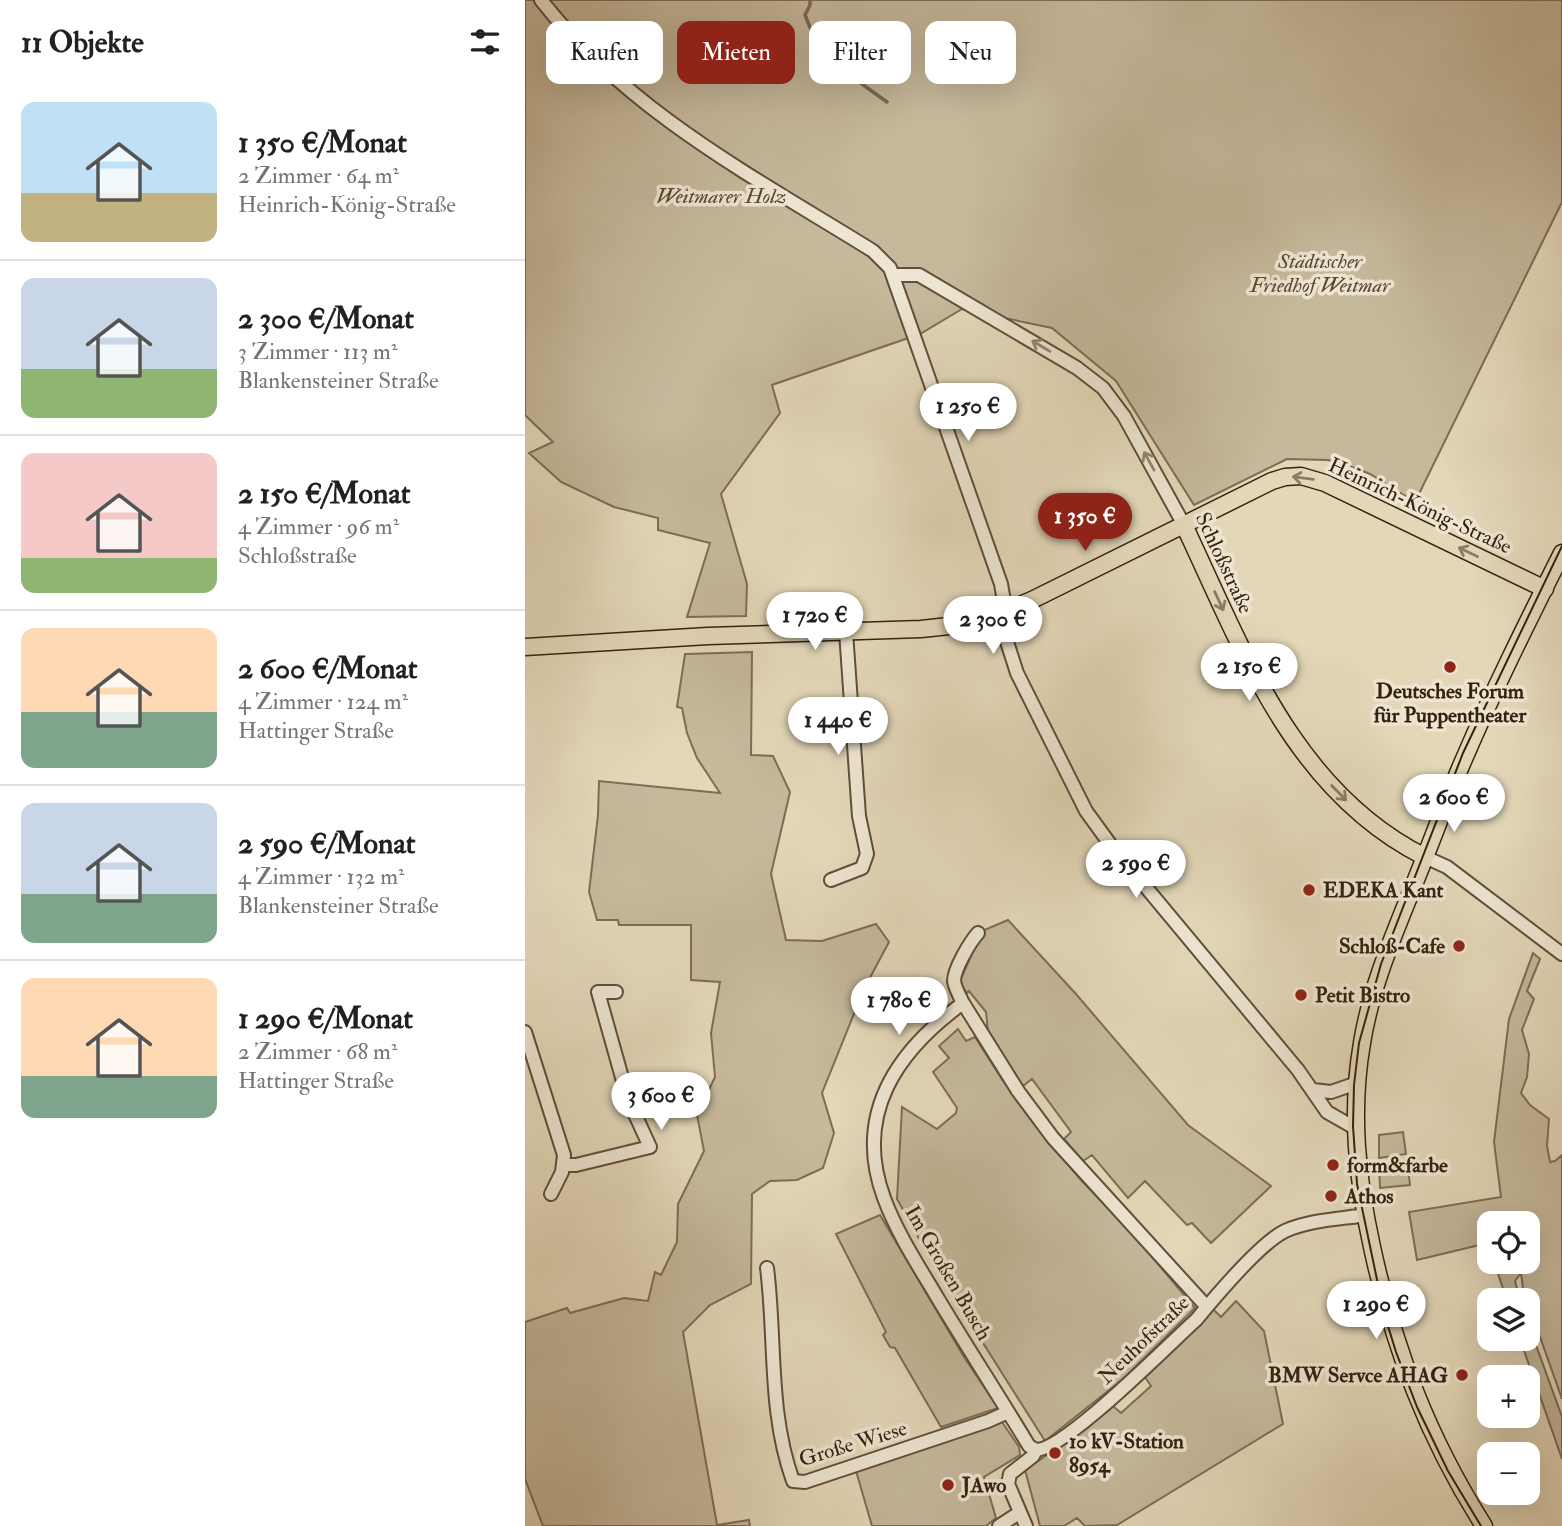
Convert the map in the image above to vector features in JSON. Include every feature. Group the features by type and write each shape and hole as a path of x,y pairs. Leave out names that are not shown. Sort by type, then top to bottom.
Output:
{"main road":[{"name":"Heinrich-König-Straße","path":"525,648 708,636 963,626 1002,615 1272,481 1301,476 1313,478 1351,495 1545,589"},
{"name":"Schloßstraße","path":"1184,525 1245,657 1277,716 1296,744 1344,799 1392,837 1425,856"},
{"path":"1484,1526 1437,1442 1401,1358 1385,1307 1360,1184 1355,1128 1357,1083 1362,1042 1382,967 1464,758 1562,553"}],"street":[{"path":"541,0 598,63 648,106 722,159 873,251 890,268 1001,584 1004,601 1002,627 1017,673 1093,822 1313,1090 1327,1112 1355,1128"},
{"name":"Schloßstraße","path":"894,275 919,275 1077,368 1103,388 1123,416 1184,525"},
{"path":"831,880 862,868 867,854 859,816 846,632"},
{"name":"Schloßstraße","path":"1425,856 1447,866 1562,954"},
{"path":"978,933 969,943 955,977 963,1003 1012,1082 1053,1138 1206,1306"},
{"path":"564,1165 576,1165 650,1147 628,1099 598,992 616,992"},
{"name":"Im Großen Busch","path":"963,1003 920,1039 895,1070 879,1109 875,1156 884,1196 905,1242 1029,1446 1036,1450"},
{"path":"525,1032 564,1155 564,1165 551,1194"},
{"path":"1313,1090 1331,1092 1357,1083"},
{"name":"Neuhofstraße","path":"1019,1513 1008,1478 1010,1474 1033,1456 1036,1450 1044,1449 1059,1440 1108,1402 1196,1320 1206,1306 1271,1240 1299,1226 1366,1215"},
{"name":"Große Wiese","path":"767,1268 776,1400 793,1481 805,1482 1008,1412"},
{"path":"999,1526 1019,1513 1025,1526"}],"green space":[{"path":"525,0 1562,0 1562,202 1415,502 1370,474 1355,468 1328,460 1287,459 1194,505 1116,381 1052,328 962,309 920,334 772,385 780,413 721,494 747,584 746,616 687,617 710,543 658,530 658,518 614,507 561,482 529,453 553,442 525,415"},
{"path":"752,652 751,755 773,756 790,792 771,874 786,940 822,941 876,924 889,942 864,989 822,1093 834,1133 823,1168 797,1180 770,1181 752,1194 751,1284 710,1305 683,1332 717,1525 749,1520 750,1526 543,1526 525,1479 525,1322 567,1308 570,1313 624,1298 648,1301 655,1272 661,1275 677,1242 678,1204 704,1151 697,1115 715,1077 711,1033 720,982 691,980 691,925 619,925 618,920 597,920 589,892 599,781 720,793 697,758 687,733 682,708 677,707 685,654"},
{"path":"1008,920 1076,994 1188,1125 1271,1186 1211,1243 1192,1223 1187,1225 1145,1181 1128,1198 1092,1155 1083,1161 1064,1139 1071,1132 1032,1079 1023,1086 988,1032 986,1012 969,991 967,993 960,985 960,981 982,931"},
{"path":"1533,953 1540,959 1527,991 1534,999 1522,1030 1529,1054 1527,1077 1521,1093 1530,1105 1549,1119 1547,1146 1550,1162 1562,1155 1562,1399 1540,1337 1540,1288 1523,1288 1521,1274 1540,1274 1540,1211 1477,1211 1477,1246 1417,1260 1409,1212 1501,1197 1494,1142 1509,1019"},
{"path":"958,1029 966,1041 975,1037 1033,1122 1195,1308 1123,1379 1045,1441 935,1267 897,1199 902,1107 937,1129 956,1113 957,1108 933,1072 949,1058 939,1046"},
{"path":"1403,1132 1406,1154 1379,1158 1379,1135"},
{"path":"1407,1160 1410,1185 1380,1188 1379,1163"},
{"path":"880,1215 964,1357 998,1408 941,1427 895,1348 890,1347 883,1335 886,1332 836,1234"},
{"path":"1498,1274 1520,1274 1515,1281 1517,1288 1503,1288"},
{"path":"1236,1301 1264,1331 1283,1424 1117,1525 1085,1526 1077,1518 1064,1526 1040,1526 1025,1470 1088,1427 1113,1406 1121,1413 1151,1386 1145,1377 1213,1309 1221,1317"},
{"path":"1524,1351 1538,1351 1562,1417 1562,1459 1540,1396 1540,1365 1529,1365"},
{"path":"1002,1422 1019,1447 1020,1455 984,1477 996,1518 986,1526 872,1526 856,1471"}],"waterway":[{"path":"809,25 805,15 810,0"},
{"path":"862,84 887,102"}],"tram line":[{"path":"1481,1526 1448,1471 1417,1407 1384,1313 1357,1184 1353,1126 1354,1085 1359,1043 1381,964 1463,753 1562,546"}],"place":[{"name":"Deutsches Forum für Puppentheater","path":"1450,667"},
{"name":"EDEKA Kant","path":"1309,890"},
{"name":"Schloß-Cafe","path":"1459,946"},
{"name":"Petit Bistro","path":"1301,995"},
{"name":"form&farbe","path":"1333,1165"},
{"name":"Athos","path":"1331,1196"},
{"name":"BMW Servce AHAG","path":"1462,1375"},
{"name":"10 kV-Station 8954","path":"1055,1453"},
{"name":"JAwo","path":"948,1485"}],"park label":[{"name":"Weitmarer Holz","path":"721,196"},
{"name":"Städtischer Friedhof Weitmar","path":"1320,273"}]}
